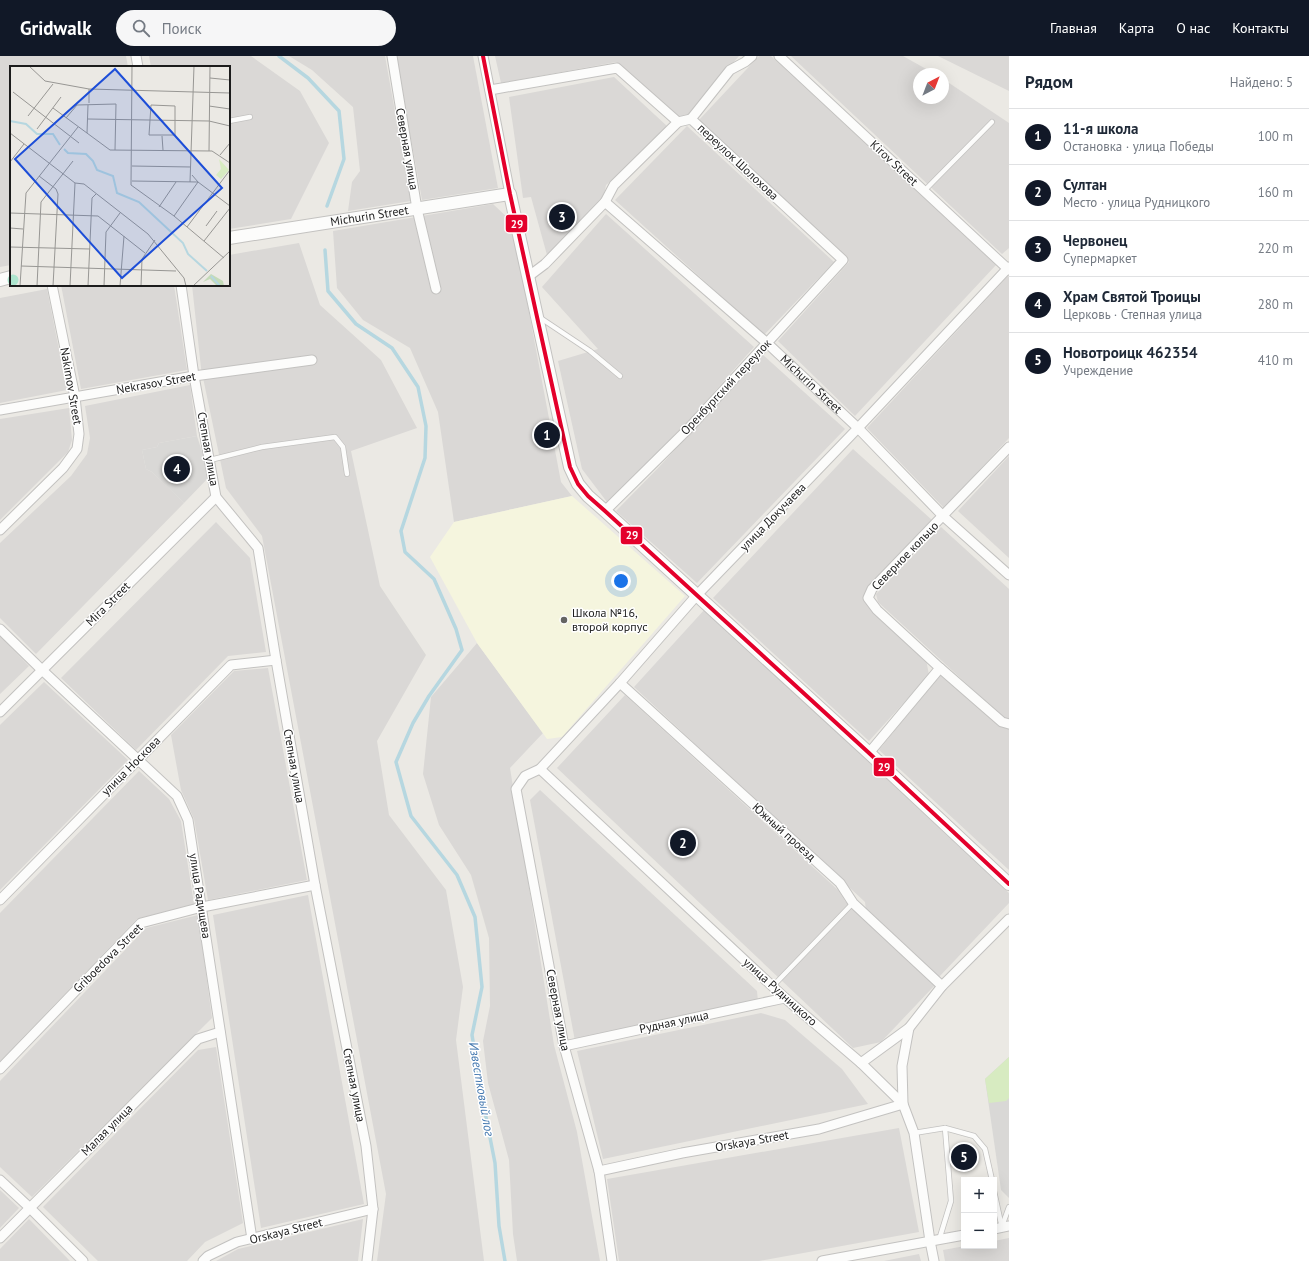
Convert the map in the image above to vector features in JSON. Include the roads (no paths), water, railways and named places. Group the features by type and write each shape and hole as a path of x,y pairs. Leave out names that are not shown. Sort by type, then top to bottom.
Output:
{"street":[{"path":"136,56 138,66"},
{"name":"Северная улица","path":"392,56 417,209 436,289"},
{"path":"483,56 510,194 570,468 578,484 605,511 869,753 1009,884"},
{"path":"691,119 730,70 745,62 752,56"},
{"name":"Kirov Street","path":"779,56 1008,269"},
{"path":"490,90 616,68 678,122 614,185 605,202 545,264 529,276"},
{"name":"переулок Шолохова","path":"678,122 691,119 843,260"},
{"name":"Michurin Street","path":"230,238 510,194"},
{"name":"Michurin Street","path":"605,202 767,343 858,428 943,516 1009,575"},
{"name":"Оренбургский переулок","path":"605,511 688,429 843,260"},
{"name":"улица Докучаева","path":"540,769 620,683 697,595 858,428 1008,269"},
{"path":"0,280 10,277"},
{"name":"Nakimov Street","path":"0,530 64,468 77,449 80,434 75,397 52,286"},
{"name":"Степная улица","path":"181,286 194,376 216,497 258,548 315,885 366,1146 373,1210 367,1261"},
{"name":"Nekrasov Street","path":"0,410 194,376 312,360"},
{"name":"Северное кольцо","path":"1009,447 872,588 868,598 877,610 940,668 1002,722 1009,724"},
{"name":"Mira Street","path":"0,712 216,497"},
{"name":"улица Радищева","path":"0,629 177,796 188,820 252,1239"},
{"name":"улица Носкова","path":"0,900 231,665 276,660"},
{"path":"869,753 940,668"},
{"name":"Южный проезд","path":"620,683 840,884 853,903 942,986"},
{"name":"Северная улица","path":"540,769 525,776 516,789 564,1046 599,1171 612,1261"},
{"name":"улица Рудницкого","path":"540,769 785,998 861,1063 903,1104 914,1133 934,1261"},
{"name":"Griboedova Street","path":"0,1069 141,923 202,907 315,885"},
{"path":"861,1063 910,1028 942,986 1009,919"},
{"name":"Рудная улица","path":"564,1046 785,998"},
{"path":"903,1104 902,1066 910,1028"},
{"name":"Малая улица","path":"0,1238 198,1038 220,1032"},
{"name":"Orskaya Street","path":"599,1171 819,1129 903,1104"},
{"path":"0,1180 30,1207 83,1261"},
{"name":"Orskaya Street","path":"203,1261 208,1256 237,1242 373,1210"},
{"path":"822,1261 961,1236"}],"lane":[{"path":"230,121 250,117"},
{"path":"924,190 992,122"},
{"path":"536,314 590,351 620,376"},
{"path":"210,460 262,447 335,437 343,447 347,474"},
{"path":"772,986 853,903"},
{"path":"914,1133 945,1128 974,1136 985,1148 991,1177"},
{"path":"939,1240 950,1202 945,1128"},
{"path":"997,1205 1002,1228"},
{"path":"1002,1228 1009,1207"}],"waterway":[{"name":"Известковый лог","path":"279,56 308,78 339,111 344,159 327,206"},
{"name":"Известковый лог","path":"325,250 328,291 356,324 392,348 418,387 426,426 425,458 401,531 405,552 434,579 456,629 462,650 429,696 413,723 396,762 411,816 457,875 475,917 482,987 472,1035 495,1163 499,1226 505,1261"}],"place":[{"name":"Червонец","path":"562,217"},
{"name":"11-я школа","path":"547,435"},
{"name":"Храм Святой Троицы","path":"177,469"},
{"name":"Школа №16, второй корпус","path":"564,620"},
{"name":"Султан","path":"683,843"},
{"name":"Новотроицк 462354","path":"964,1157"}]}
